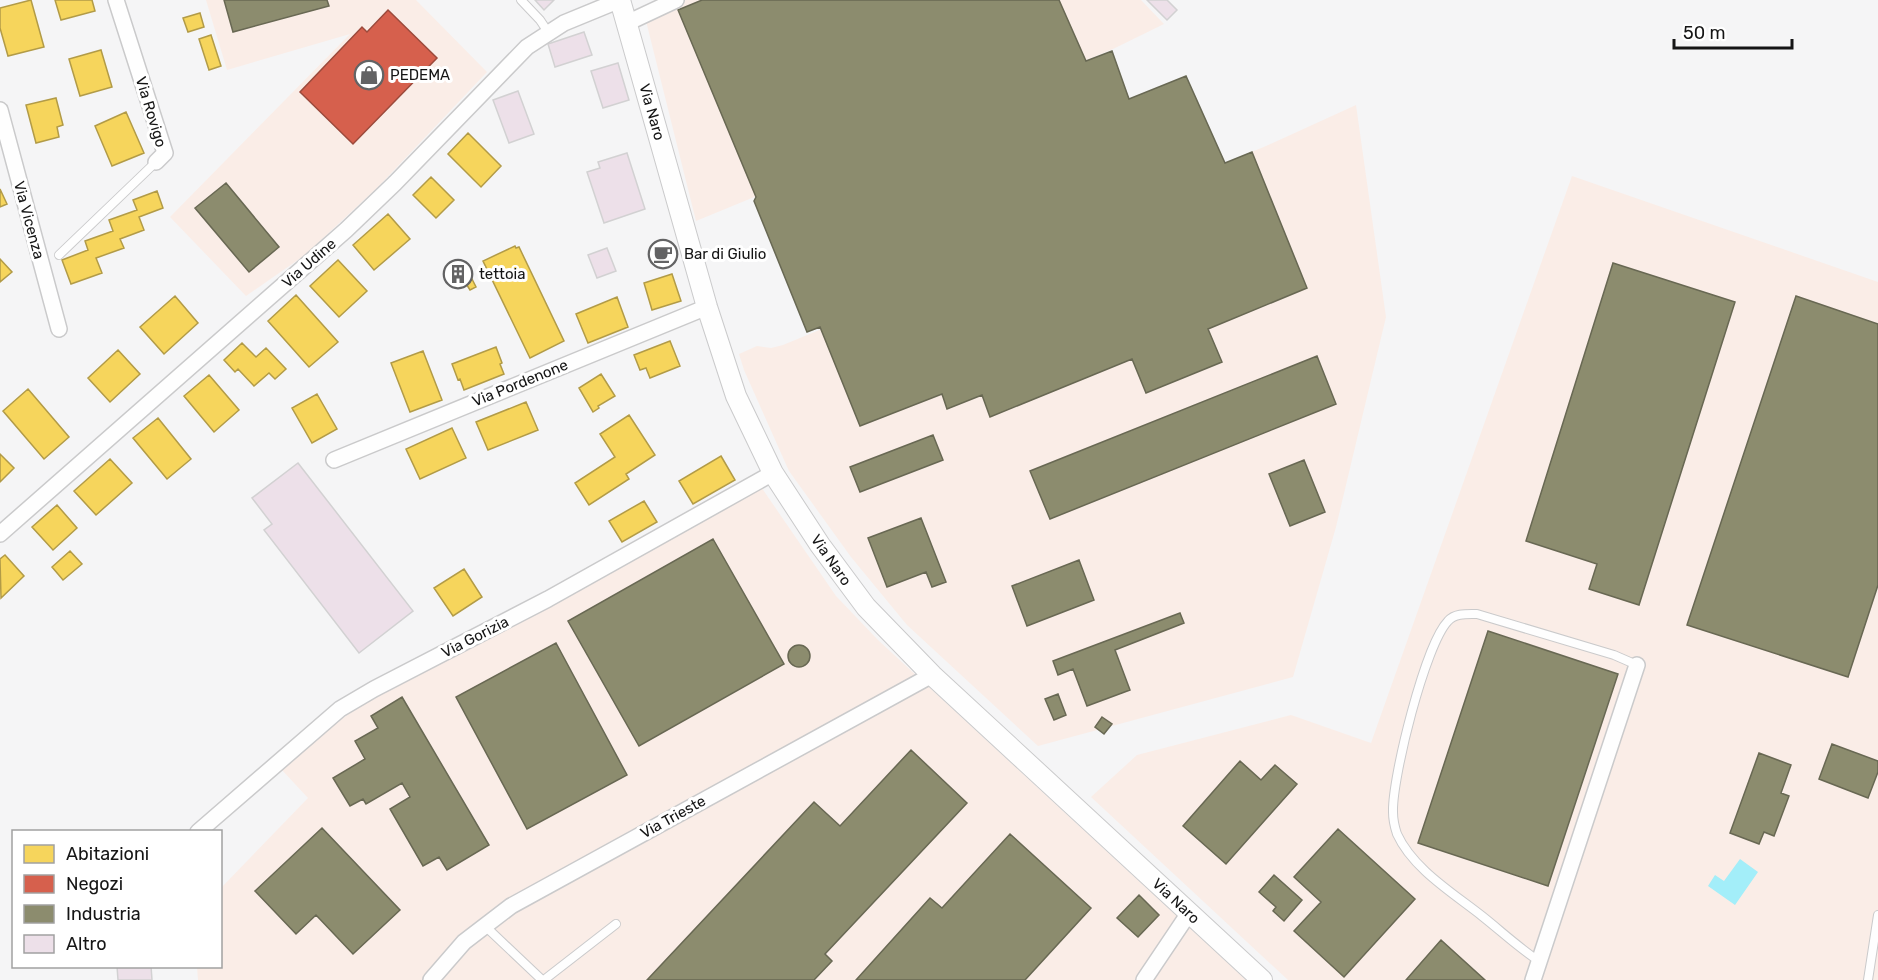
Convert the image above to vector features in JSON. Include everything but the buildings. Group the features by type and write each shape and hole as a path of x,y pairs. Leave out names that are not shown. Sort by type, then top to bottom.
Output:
{"street":[{"name":"Via Rovigo","path":"116,0 165,153 156,162"},
{"name":"Via Udine","path":"0,534 346,230 395,183 516,57 548,32 620,0"},
{"name":"Via Naro","path":"620,0 708,307 736,396 773,473 820,545 880,623 932,675 1262,980"},
{"path":"627,23 676,0"},
{"name":"Via Vicenza","path":"0,110 59,329"},
{"name":"Via Pordenone","path":"334,460 708,307"},
{"name":"Via Gorizia","path":"199,830 324,720 351,702 548,599 773,473"},
{"path":"1533,980 1637,665"},
{"name":"Via Trieste","path":"431,980 464,942 511,906 932,675"},
{"path":"1144,980 1189,913"}],"lane":[{"path":"521,0 548,32"},
{"name":"Via Rovigo","path":"59,255 156,162"},
{"path":"1539,961 1425,871 1408,852 1397,833 1393,812 1394,792 1411,712 1441,629 1450,619 1463,614 1477,614 1637,665"},
{"path":"1868,980 1878,915"},
{"path":"484,925 543,980 616,924"}],"shaded area":[{"path":"206,0 416,0 487,72 379,186 305,255 246,296 170,217 350,34 227,70"},
{"path":"686,0 1141,0 1164,24 1113,49 696,221 645,17"},
{"path":"1356,105 1386,317 1336,527 1293,677 1038,746 907,625 851,557 789,471 739,354 757,346 771,348 783,345 1266,146"},
{"path":"1572,176 1878,282 1878,980 1288,980 1091,797 1137,755 1291,715 1371,743"},
{"path":"759,484 836,596 878,640 1246,980 198,980 197,968 222,968 222,887 308,798 281,769 359,705"}],"water":[{"path":"1740,859 1758,872 1735,905 1708,886 1715,875 1724,881"}],"place":[{"name":"PEDEMA","path":"369,75"},
{"name":"Bar di Giulio","path":"663,254"},
{"name":"tettoia","path":"458,274"}]}
